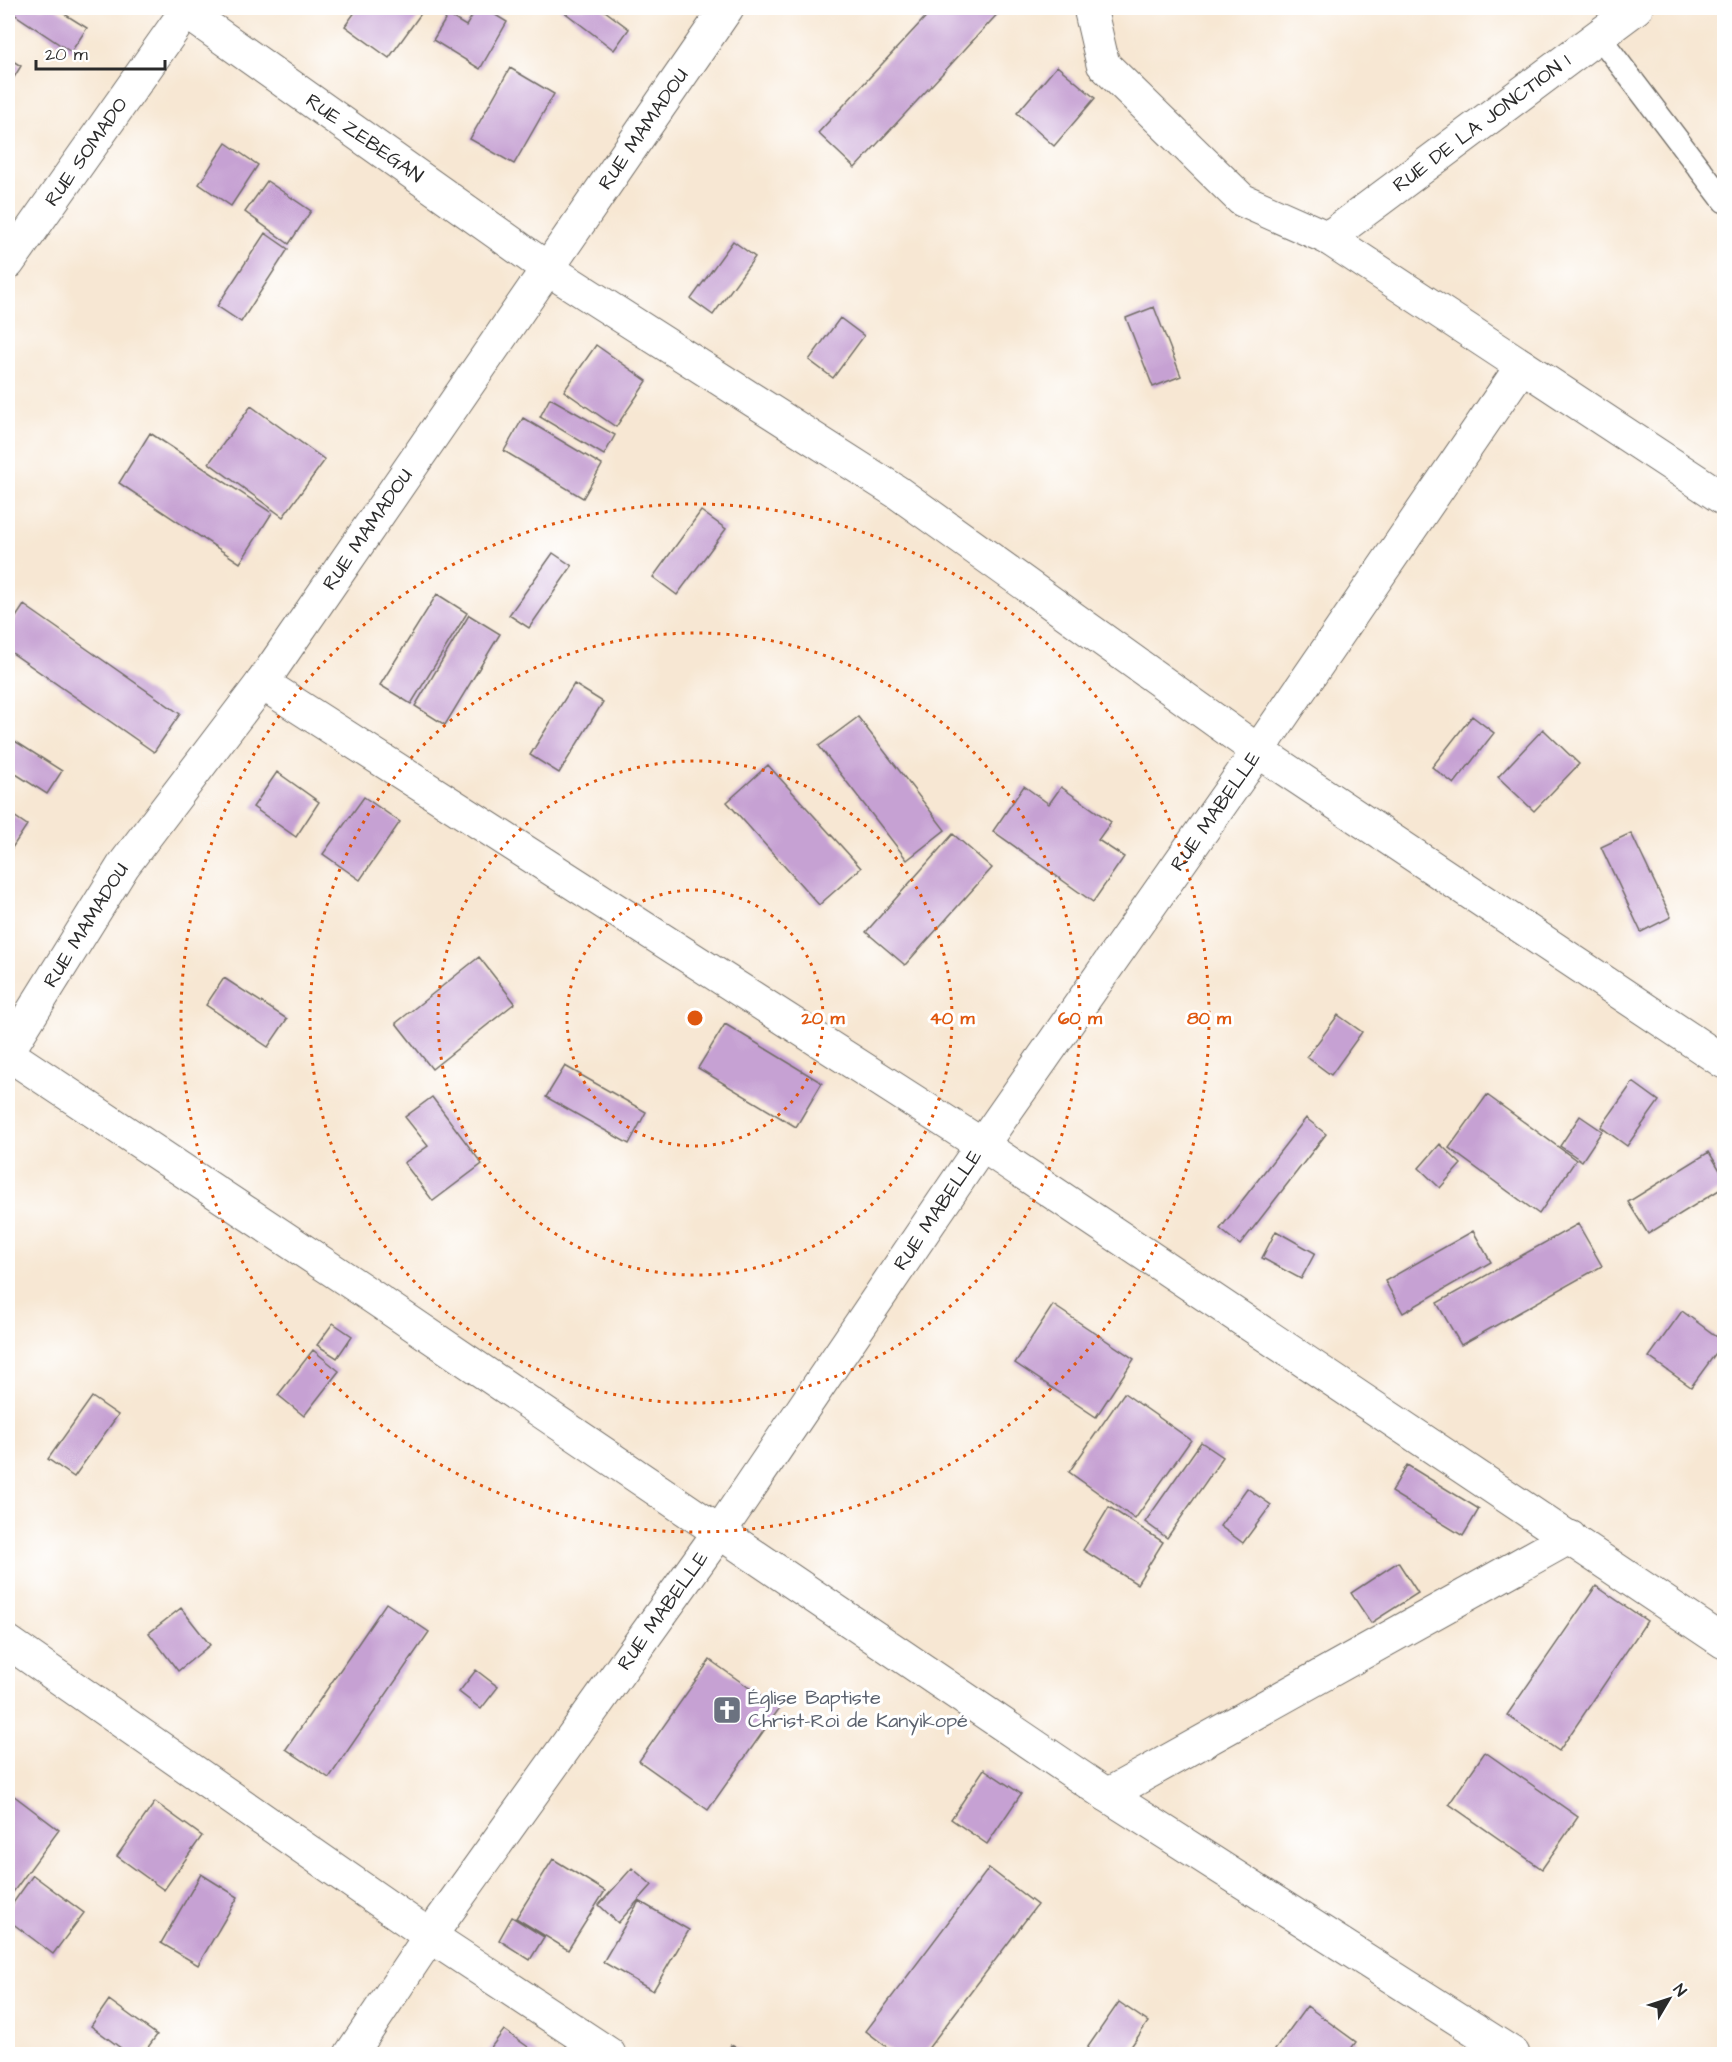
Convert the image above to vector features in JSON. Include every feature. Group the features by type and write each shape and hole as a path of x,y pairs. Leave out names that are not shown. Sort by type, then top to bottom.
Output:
{"street":[{"name":"RUE MAMADOU","path":"8,1052 123,866 262,682 727,8"},
{"path":"1090,8 1103,64 1242,200 1328,238 1725,500"},
{"name":"RUE DE LA JONCTION 1","path":"1328,238 1635,8"},
{"name":"RUE ZEBEGAN","path":"184,9 548,269 897,492 1258,751 1725,1062"},
{"name":"RUE SOMADO","path":"8,263 184,9"},
{"name":"RUE MABELLE","path":"351,2055 430,1936 718,1534 982,1145 1258,751 1522,366"},
{"path":"262,682 982,1145 1725,1642"},
{"path":"8,1052 1107,1795 1513,2055"},
{"path":"1107,1795 1570,1537"},
{"path":"8,1642 430,1936 609,2055"}],"lane":[{"path":"1598,35 1725,201"}],"building":[{"path":"8,8 55,8 87,28 71,52"},
{"path":"358,8 425,8 389,58 345,26"},
{"path":"477,8 484,8 507,22 480,69 433,40 448,15 466,26"},
{"path":"559,8 601,8 629,29 614,50"},
{"path":"934,8 1003,8 855,168 818,133"},
{"path":"8,58 21,66 8,87"},
{"path":"1057,66 1095,98 1054,146 1017,113"},
{"path":"510,68 554,94 514,164 470,139"},
{"path":"226,143 258,165 231,206 199,184"},
{"path":"267,181 311,211 289,244 245,212"},
{"path":"265,233 288,249 241,322 217,306"},
{"path":"733,241 755,257 713,315 691,299"},
{"path":"1154,307 1181,376 1153,387 1126,318"},
{"path":"840,318 864,336 833,378 809,360"},
{"path":"596,345 647,381 616,427 564,391"},
{"path":"550,398 615,435 604,455 540,417"},
{"path":"251,406 325,460 283,517 209,463"},
{"path":"523,418 602,465 583,498 504,451"},
{"path":"150,433 272,513 240,563 119,483"},
{"path":"701,511 726,529 677,595 653,577"},
{"path":"553,553 572,566 529,628 509,615"},
{"path":"437,594 467,613 411,704 380,685"},
{"path":"24,605 180,714 154,752 8,650 8,629"},
{"path":"469,615 500,634 445,725 415,706"},
{"path":"574,684 603,702 559,773 530,755"},
{"path":"1472,716 1494,733 1454,784 1432,767"},
{"path":"858,717 945,830 907,860 819,746"},
{"path":"1543,729 1579,764 1534,811 1498,777"},
{"path":"10,738 62,771 47,794 8,769"},
{"path":"768,765 861,868 819,905 727,802"},
{"path":"277,772 319,802 296,837 253,807"},
{"path":"1024,786 1049,804 1061,787 1111,822 1098,840 1124,857 1093,902 993,831"},
{"path":"364,797 400,822 360,880 323,854"},
{"path":"8,812 27,825 8,854"},
{"path":"1631,833 1671,917 1641,932 1601,847"},
{"path":"953,834 992,868 905,965 866,932"},
{"path":"479,957 515,1003 432,1069 396,1023"},
{"path":"224,978 287,1019 268,1047 206,1005"},
{"path":"1338,1015 1362,1032 1331,1075 1307,1057"},
{"path":"725,1024 822,1083 796,1127 698,1068"},
{"path":"565,1066 646,1112 629,1144 546,1097"},
{"path":"1633,1082 1659,1101 1627,1146 1601,1127"},
{"path":"1487,1095 1576,1160 1539,1214 1449,1148"},
{"path":"432,1097 482,1164 433,1201 404,1163 428,1146 405,1117"},
{"path":"1580,1116 1602,1131 1582,1161 1560,1146"},
{"path":"1306,1118 1326,1134 1240,1245 1220,1229"},
{"path":"1440,1144 1461,1164 1440,1188 1419,1168"},
{"path":"1709,1152 1724,1177 1724,1187 1648,1234 1628,1202"},
{"path":"1578,1224 1602,1266 1461,1345 1437,1303"},
{"path":"1276,1231 1315,1253 1301,1279 1262,1258"},
{"path":"1473,1231 1491,1262 1403,1313 1385,1281"},
{"path":"1053,1305 1134,1359 1096,1417 1015,1363"},
{"path":"1682,1311 1724,1342 1691,1387 1649,1357"},
{"path":"333,1323 352,1336 337,1358 317,1345"},
{"path":"313,1350 339,1371 304,1416 278,1395"},
{"path":"1124,1393 1191,1440 1135,1519 1069,1472"},
{"path":"92,1397 118,1415 74,1477 48,1459"},
{"path":"1201,1442 1223,1457 1167,1538 1145,1522"},
{"path":"1407,1465 1479,1509 1463,1536 1391,1492"},
{"path":"1247,1488 1271,1505 1243,1543 1220,1526"},
{"path":"1109,1507 1163,1542 1137,1584 1083,1550"},
{"path":"1398,1562 1418,1593 1371,1623 1351,1593"},
{"path":"1596,1586 1647,1621 1559,1751 1507,1715"},
{"path":"386,1603 429,1632 329,1778 286,1749"},
{"path":"181,1608 210,1645 178,1671 149,1633"},
{"path":"710,1660 779,1709 708,1810 639,1761"},
{"path":"476,1670 498,1687 481,1709 459,1692"},
{"path":"1485,1752 1578,1817 1542,1869 1449,1804"},
{"path":"984,1769 1021,1794 987,1844 951,1819"},
{"path":"13,1795 59,1830 8,1899 8,1803"},
{"path":"155,1802 202,1836 164,1890 117,1856"},
{"path":"553,1859 605,1891 568,1950 516,1918"},
{"path":"632,1868 652,1885 618,1923 599,1905"},
{"path":"989,1868 1037,1905 924,2054 896,2054 866,2031"},
{"path":"201,1874 238,1897 198,1965 161,1943"},
{"path":"33,1875 84,1913 53,1954 8,1920 8,1910"},
{"path":"639,1901 689,1930 653,1991 603,1962"},
{"path":"512,1917 544,1937 530,1960 499,1940"},
{"path":"109,2000 157,2035 143,2054 129,2054 91,2026"},
{"path":"1119,2002 1148,2022 1126,2054 1083,2054"},
{"path":"1307,2006 1356,2042 1347,2054 1272,2054"},
{"path":"504,2030 538,2054 486,2054"},
{"path":"731,2045 749,2054 726,2054"}],"place":[{"name":"Église Baptiste Christ-Roi de Kanyikopé","path":"727,1710"}]}
